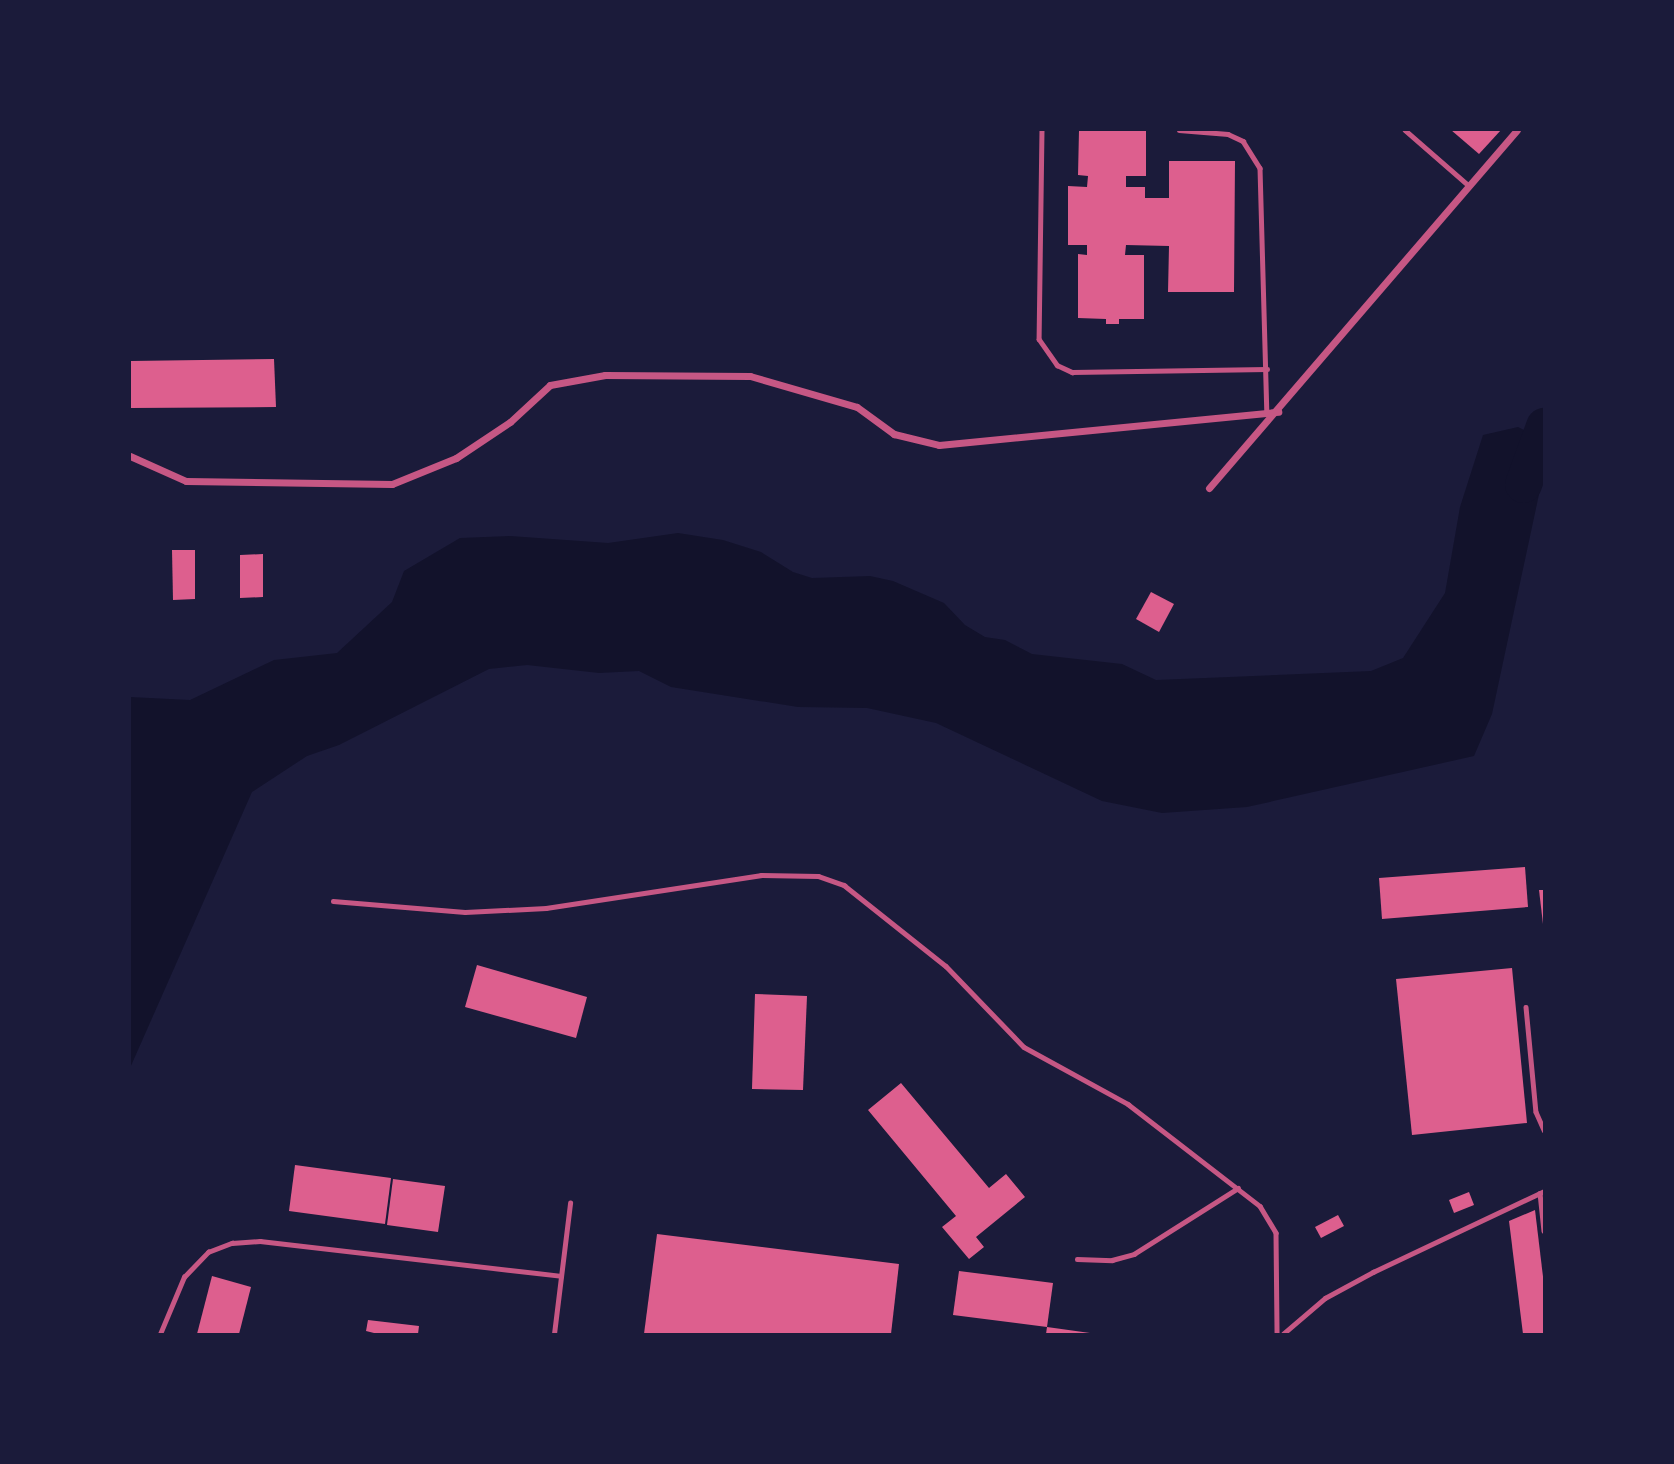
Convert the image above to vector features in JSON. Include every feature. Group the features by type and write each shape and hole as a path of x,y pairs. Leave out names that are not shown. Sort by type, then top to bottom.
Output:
{"street":[{"path":"1209,488 1278,412 1517,130"},
{"path":"130,456 186,481 392,484 456,458 510,422 550,385 606,374 750,376 857,407 894,434 939,445 1278,412"}],"lane":[{"path":"1042,130 1039,340 1057,365 1072,372 1267,369"},
{"path":"1179,130 1228,134 1243,141 1260,168 1267,413"},
{"path":"1405,130 1468,185"},
{"path":"333,901 464,912 503,911 761,875 818,876 864,897 946,966 1024,1047 1128,1104 1260,1206 1276,1233 1280,1335"},
{"path":"1526,1007 1536,1112 1545,1130"},
{"path":"1077,1259 1112,1260 1134,1254 1238,1188"},
{"path":"1280,1335 1325,1298 1542,1192 1545,1231"},
{"path":"554,1335 570,1203"},
{"path":"160,1335 184,1277 208,1252 232,1243 260,1241 561,1276"}],"shaded area":[{"path":"1518,427 1540,438 1544,447 1544,471 1492,714 1474,756 1247,807 1162,813 1102,801 936,723 867,708 798,707 671,687 639,671 599,673 527,665 489,669 339,745 307,756 252,792 130,1068 130,697 190,700 274,660 337,653 392,602 404,571 460,538 510,536 608,543 678,533 723,540 761,552 793,572 812,578 870,576 893,581 944,603 965,625 985,637 1005,640 1032,654 1122,664 1156,680 1371,671 1403,658 1445,593 1460,507 1483,435"}],"building":[{"path":"1079,130 1146,130 1146,176 1126,176 1126,187 1145,187 1145,198 1169,198 1169,161 1235,161 1234,292 1168,292 1169,246 1126,245 1125,255 1144,255 1144,319 1119,319 1119,324 1106,324 1106,319 1078,318 1078,254 1087,255 1087,245 1068,245 1068,186 1087,187 1088,176 1078,175"},
{"path":"1451,130 1501,130 1479,154"},
{"path":"274,359 276,407 130,408 130,361"},
{"path":"172,550 195,550 195,599 173,600"},
{"path":"263,554 263,597 240,598 240,555"},
{"path":"1151,592 1174,604 1159,632 1136,619"},
{"path":"1525,867 1528,907 1382,919 1379,878"},
{"path":"1539,890 1544,890 1543,924"},
{"path":"477,965 587,997 576,1038 465,1007"},
{"path":"1512,968 1527,1123 1412,1135 1396,979"},
{"path":"755,994 807,996 803,1090 752,1089"},
{"path":"901,1083 989,1188 1006,1174 1025,1197 976,1237 984,1247 969,1259 942,1227 956,1216 868,1110"},
{"path":"295,1165 391,1178 385,1224 289,1211"},
{"path":"393,1179 445,1186 438,1232 387,1225"},
{"path":"1469,1192 1474,1205 1454,1213 1449,1200"},
{"path":"1535,1210 1544,1285 1544,1334 1523,1334 1509,1221"},
{"path":"1338,1215 1344,1226 1321,1238 1315,1227"},
{"path":"657,1234 899,1264 891,1334 644,1334"},
{"path":"959,1271 1053,1283 1047,1327 953,1315"},
{"path":"212,1276 251,1287 239,1334 197,1334"},
{"path":"368,1320 419,1326 418,1334 378,1334 366,1331"},
{"path":"1047,1327 1090,1333 1090,1334 1046,1334"}],"waterway":[{"path":"1523,484 1544,426"}]}
